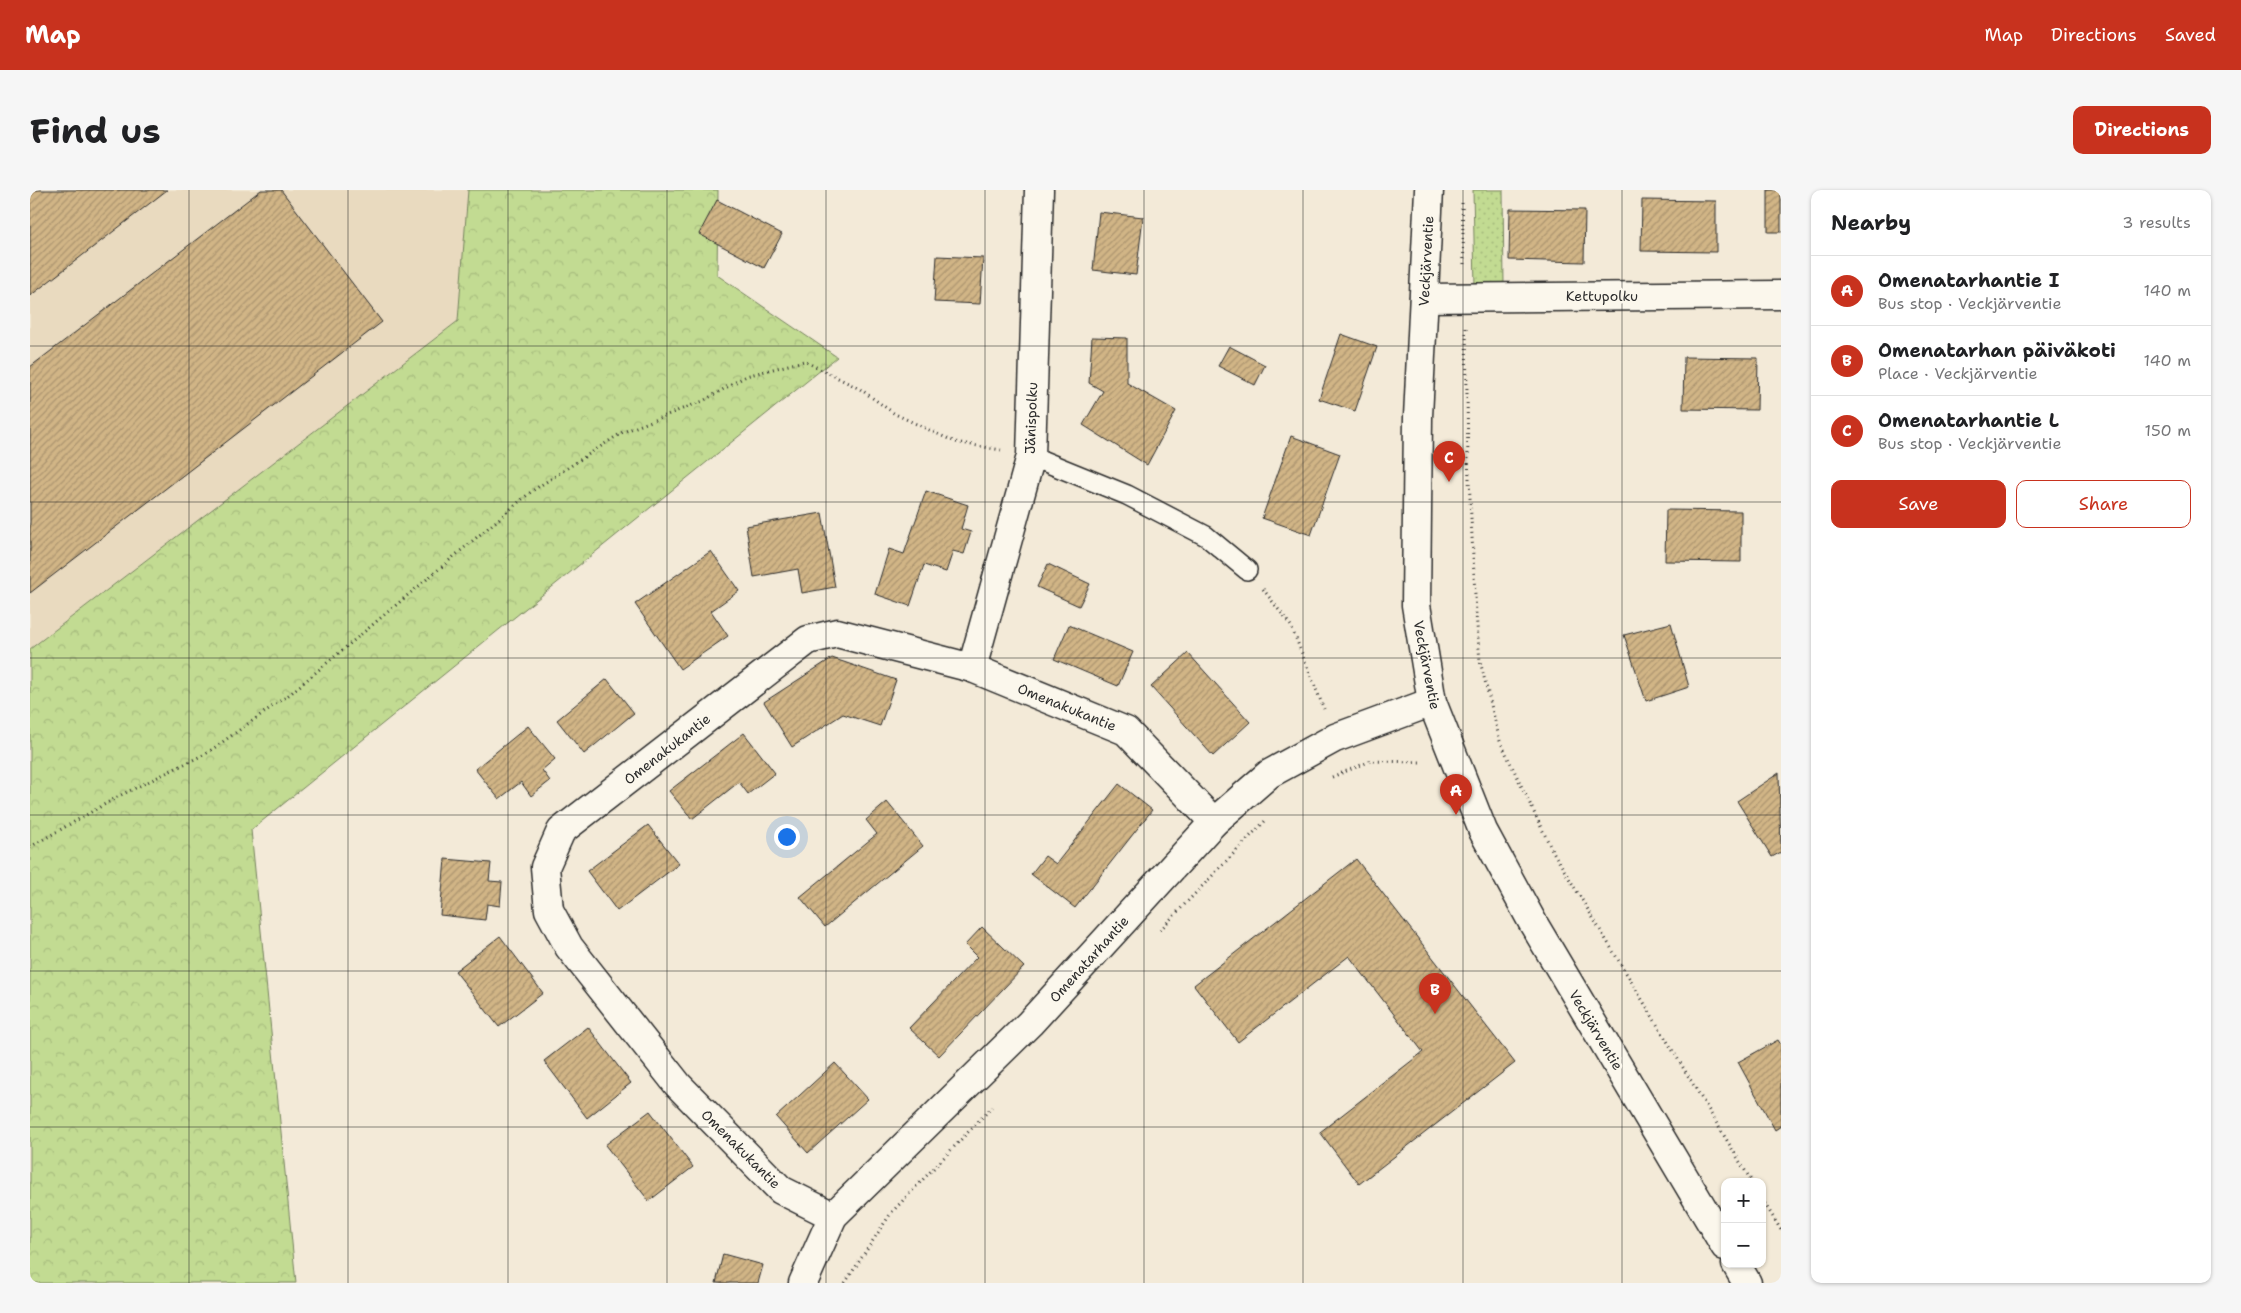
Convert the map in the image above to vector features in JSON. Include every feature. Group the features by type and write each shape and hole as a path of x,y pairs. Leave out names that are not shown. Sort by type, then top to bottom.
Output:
{"street":[{"name":"Jänispolku","path":"972,668 1031,456 1039,190"},
{"name":"Veckjärventie","path":"1429,190 1418,417 1416,605 1432,702 1483,831 1532,923 1721,1239"},
{"name":"Kettupolku","path":"1424,298 1781,295"},
{"name":"Omenakukantie","path":"833,1216 781,1190 678,1085 569,947 549,910 545,866 561,831 808,640 837,633 972,668 1126,731 1214,822"},
{"name":"Omenatarhantie","path":"802,1283 833,1216 1030,1023 1214,822 1270,774 1334,738 1432,702"},
{"path":"1738,1268 1747,1283"}],"lane":[{"path":"1031,456 1127,495 1206,536 1247,570"}],"path":[{"path":"1462,200 1466,297 1468,460 1480,661 1500,742 1552,850 1750,1178"},
{"path":"30,847 122,795 207,753 290,694 532,492 623,432 702,401 746,376 804,361 860,389 895,414 956,442 1031,456"},
{"path":"1450,467 1451,459 1468,460"},
{"path":"1247,570 1291,626 1325,710"},
{"path":"1330,778 1371,761 1424,762"},
{"path":"1158,933 1267,820"},
{"path":"845,1283 891,1213 994,1105"},
{"path":"1766,1206 1781,1230"}],"shaded area":[{"path":"30,190 468,190 458,321 30,649"}],"green space":[{"path":"468,190 718,190 717,275 837,357 251,830 296,1283 30,1283 30,649 458,321"},
{"path":"1473,190 1503,190 1504,286 1475,287"}],"building":[{"path":"30,190 167,190 30,296"},
{"path":"261,190 281,190 382,322 30,593 30,367"},
{"path":"1768,190 1781,190 1781,232 1768,232"},
{"path":"717,200 782,234 764,268 699,234"},
{"path":"1642,200 1716,201 1716,252 1641,251"},
{"path":"1510,209 1585,210 1584,262 1509,260"},
{"path":"1099,212 1143,217 1136,275 1093,270"},
{"path":"937,256 983,258 980,304 934,302"},
{"path":"1341,334 1377,347 1355,411 1319,399"},
{"path":"1092,337 1127,338 1127,383 1176,411 1147,465 1083,425 1103,391 1089,383"},
{"path":"1229,346 1265,365 1255,385 1218,366"},
{"path":"1684,357 1758,358 1757,410 1683,409"},
{"path":"1291,436 1340,454 1311,535 1262,518"},
{"path":"926,491 968,505 961,529 971,532 964,554 953,551 946,572 924,565 910,606 875,594 889,549 904,554"},
{"path":"1666,510 1741,511 1741,562 1665,561"},
{"path":"822,513 835,587 802,593 798,569 754,577 746,526"},
{"path":"711,551 739,591 711,611 728,636 680,669 635,604"},
{"path":"1048,564 1090,584 1079,606 1037,587"},
{"path":"1671,623 1689,687 1646,701 1624,635"},
{"path":"1069,625 1133,652 1118,686 1054,659"},
{"path":"1188,653 1250,722 1213,756 1151,687"},
{"path":"832,658 896,680 880,726 843,714 792,747 764,702"},
{"path":"607,679 634,713 584,754 557,720"},
{"path":"528,726 555,759 542,770 550,781 531,796 521,782 499,799 475,769"},
{"path":"744,733 775,773 748,794 739,782 692,819 669,791"},
{"path":"1779,773 1781,852 1772,857 1737,801"},
{"path":"1119,784 1152,810 1075,908 1031,874 1045,856 1056,864"},
{"path":"887,802 923,846 825,927 800,897 877,834 866,820"},
{"path":"648,825 679,864 617,911 587,871"},
{"path":"445,859 491,863 489,881 502,882 500,906 487,904 485,920 440,915"},
{"path":"1356,859 1515,1063 1359,1184 1320,1132 1423,1052 1349,956 1238,1042 1194,985"},
{"path":"982,927 1024,967 939,1056 909,1028 977,957 965,945"},
{"path":"500,936 543,993 499,1027 455,971"},
{"path":"588,1027 631,1083 587,1118 544,1061"},
{"path":"1778,1040 1781,1045 1781,1126 1775,1130 1738,1062"},
{"path":"835,1063 868,1099 808,1153 776,1117"},
{"path":"650,1111 693,1167 649,1201 605,1145"},
{"path":"723,1254 763,1265 758,1283 716,1283"}],"place":[{"name":"Omenatarhantie L","path":"1449,482"},
{"name":"Omenatarhantie I","path":"1456,815"},
{"name":"Omenatarhan päiväkoti","path":"1435,1014"}]}
